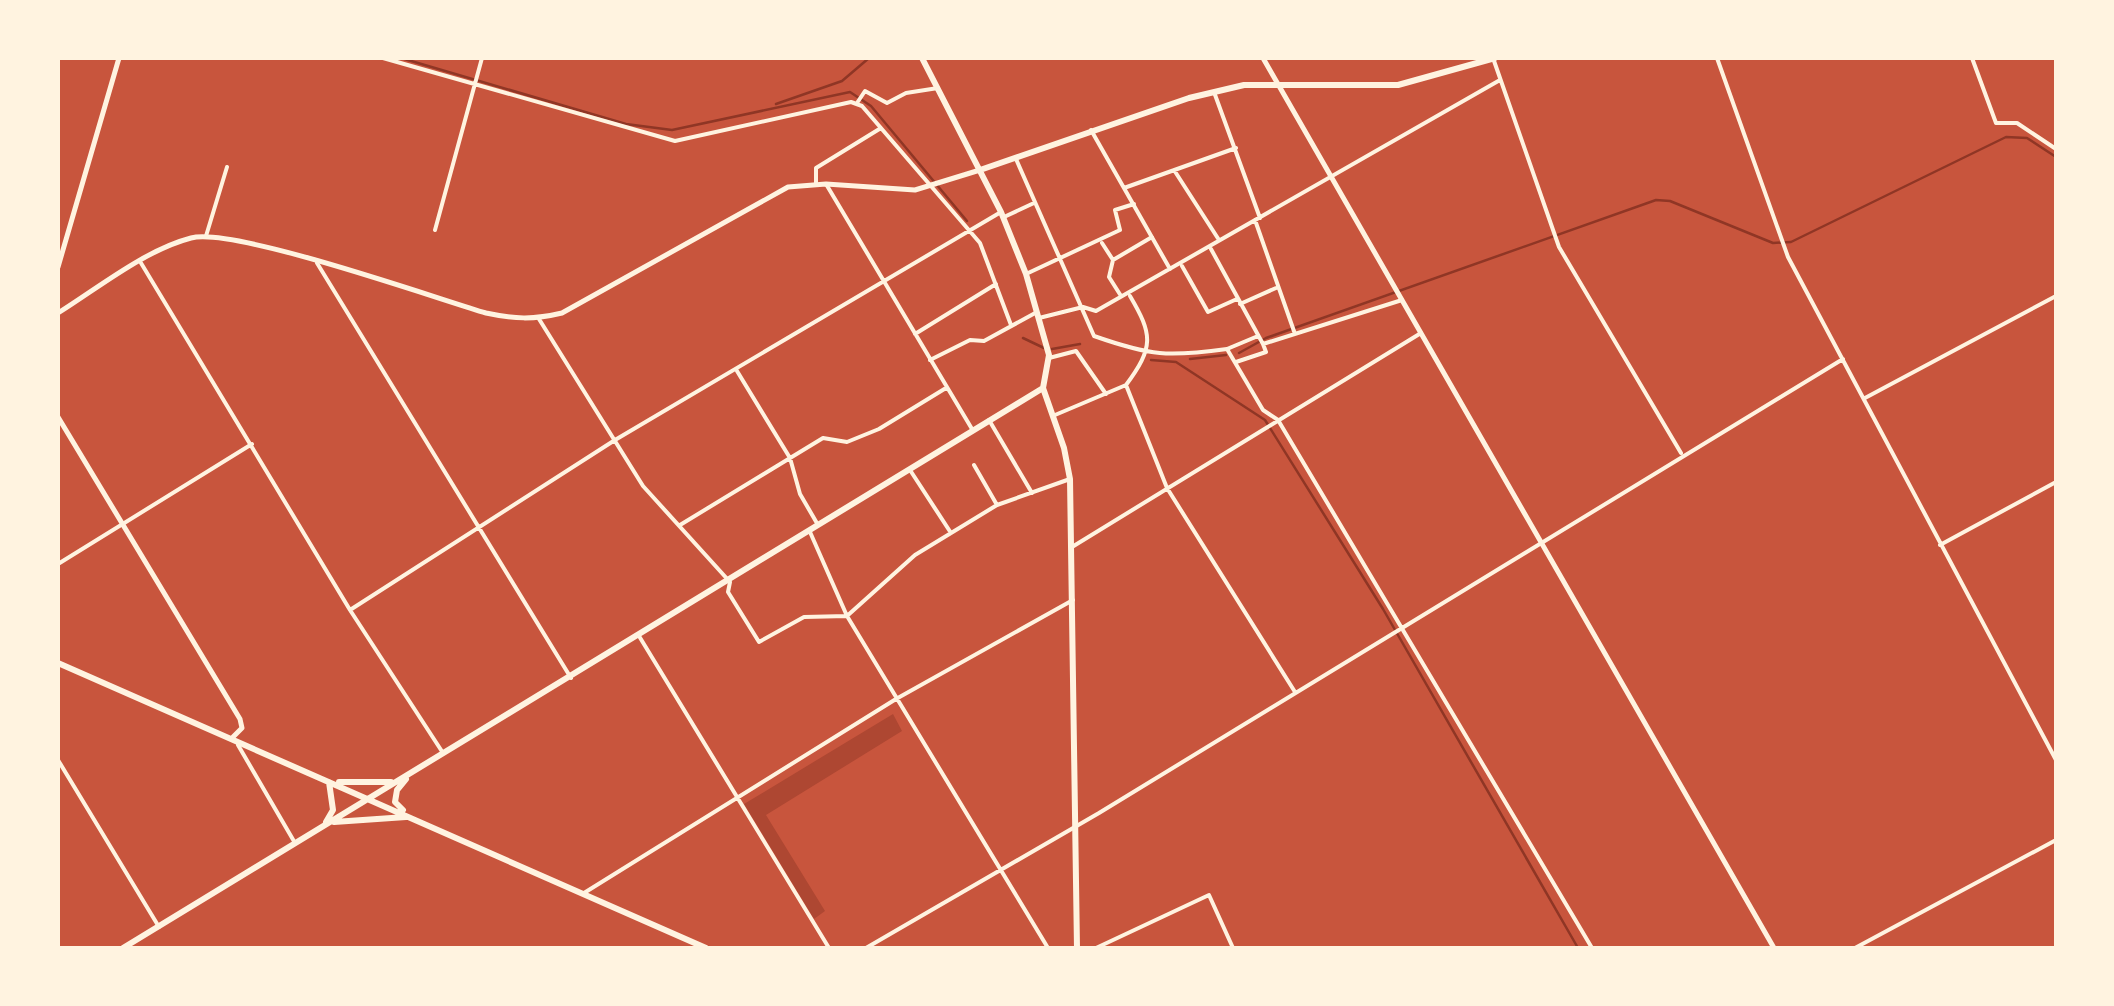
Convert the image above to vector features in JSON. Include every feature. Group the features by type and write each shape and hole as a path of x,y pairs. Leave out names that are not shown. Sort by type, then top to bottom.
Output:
{"main road":[{"path":"922,58 1002,214 1026,274 1049,356 1043,388 1070,479 1078,948"},
{"path":"980,170 1090,130 1214,92 1278,82 1398,85 1493,58"},
{"path":"123,948 1043,388"},
{"path":"58,665 233,737 706,948"},
{"path":"410,775 397,790 395,802 413,817"},
{"path":"329,780 369,785 401,779"},
{"path":"317,830 332,810 329,780"},
{"path":"328,823 373,816 413,817"}],"street":[{"path":"58,267 119,58"},
{"path":"382,58 676,141 856,103 863,93 871,91 887,103 906,93 938,88"},
{"path":"435,230 482,58"},
{"path":"1263,58 1774,948"},
{"path":"1493,58 1555,236 1682,454"},
{"path":"1717,58 1786,251 2056,760"},
{"path":"1972,58 1996,123 2017,123 2056,149"},
{"path":"930,360 970,340 984,341 1038,315 1083,307 1096,311 1210,250 1219,240 1500,80"},
{"path":"1214,92 1236,148 1276,288 1295,334"},
{"path":"856,103 980,243 1011,325"},
{"path":"816,185 816,168 881,128"},
{"path":"1090,130 1170,269"},
{"path":"1124,188 1236,148"},
{"path":"1015,158 1094,336 1145,354 1172,356 1227,349 1258,336"},
{"path":"206,236 227,167"},
{"path":"58,313 170,246 206,236 317,263 486,313 520,321 539,319 562,313 771,193 826,184 886,192 931,187 980,170"},
{"path":"1174,170 1219,240"},
{"path":"826,184 973,430"},
{"path":"350,610 615,440 978,224 1034,203"},
{"path":"1026,274 1063,260 1120,230 1116,210 1134,204"},
{"path":"1122,298 1109,276 1113,260 1152,237"},
{"path":"1101,242 1113,260"},
{"path":"1210,250 1266,352 1236,362"},
{"path":"141,263 350,610 444,754"},
{"path":"317,263 571,678"},
{"path":"1181,265 1208,312 1276,288"},
{"path":"915,334 996,284"},
{"path":"1053,415 1126,385 1145,354 1147,325 1129,294"},
{"path":"1864,398 2056,296"},
{"path":"1263,344 1401,298"},
{"path":"539,319 643,486 730,582 728,592 759,642 804,617 847,616 916,555 951,533 997,505 1070,479"},
{"path":"1072,547 1421,334"},
{"path":"1227,349 1592,948"},
{"path":"1049,356 1076,351 1106,394"},
{"path":"866,948 1843,359"},
{"path":"736,369 790,458 800,494 818,525"},
{"path":"1126,385 1167,488 1295,692"},
{"path":"679,526 823,438 847,442 879,430 946,388"},
{"path":"58,417 240,719 242,728 233,737 296,843"},
{"path":"990,420 1032,493"},
{"path":"58,564 252,444"},
{"path":"974,466 997,505"},
{"path":"910,469 951,533"},
{"path":"1940,545 2056,482"},
{"path":"810,531 847,616 1048,948"},
{"path":"584,893 896,699 1074,599"},
{"path":"639,636 829,948"},
{"path":"58,760 159,927"},
{"path":"1855,948 2056,840"},
{"path":"1096,948 1210,895 1232,948"}],"shaded area":[{"path":"893,714 902,731 766,815 825,911 814,919 744,804"}],"waterway":[{"path":"401,58 626,124 672,130 850,92 871,106 967,221"},
{"path":"776,104 842,81 869,58"},
{"path":"1239,353 1266,338 1656,200 1670,201 1773,243 1791,242 2006,137 2027,138 2056,157"},
{"path":"1023,338 1044,348"},
{"path":"1052,349 1080,344"},
{"path":"1190,359 1226,355"},
{"path":"1151,360 1176,362 1265,420 1383,609 1578,948"}]}
